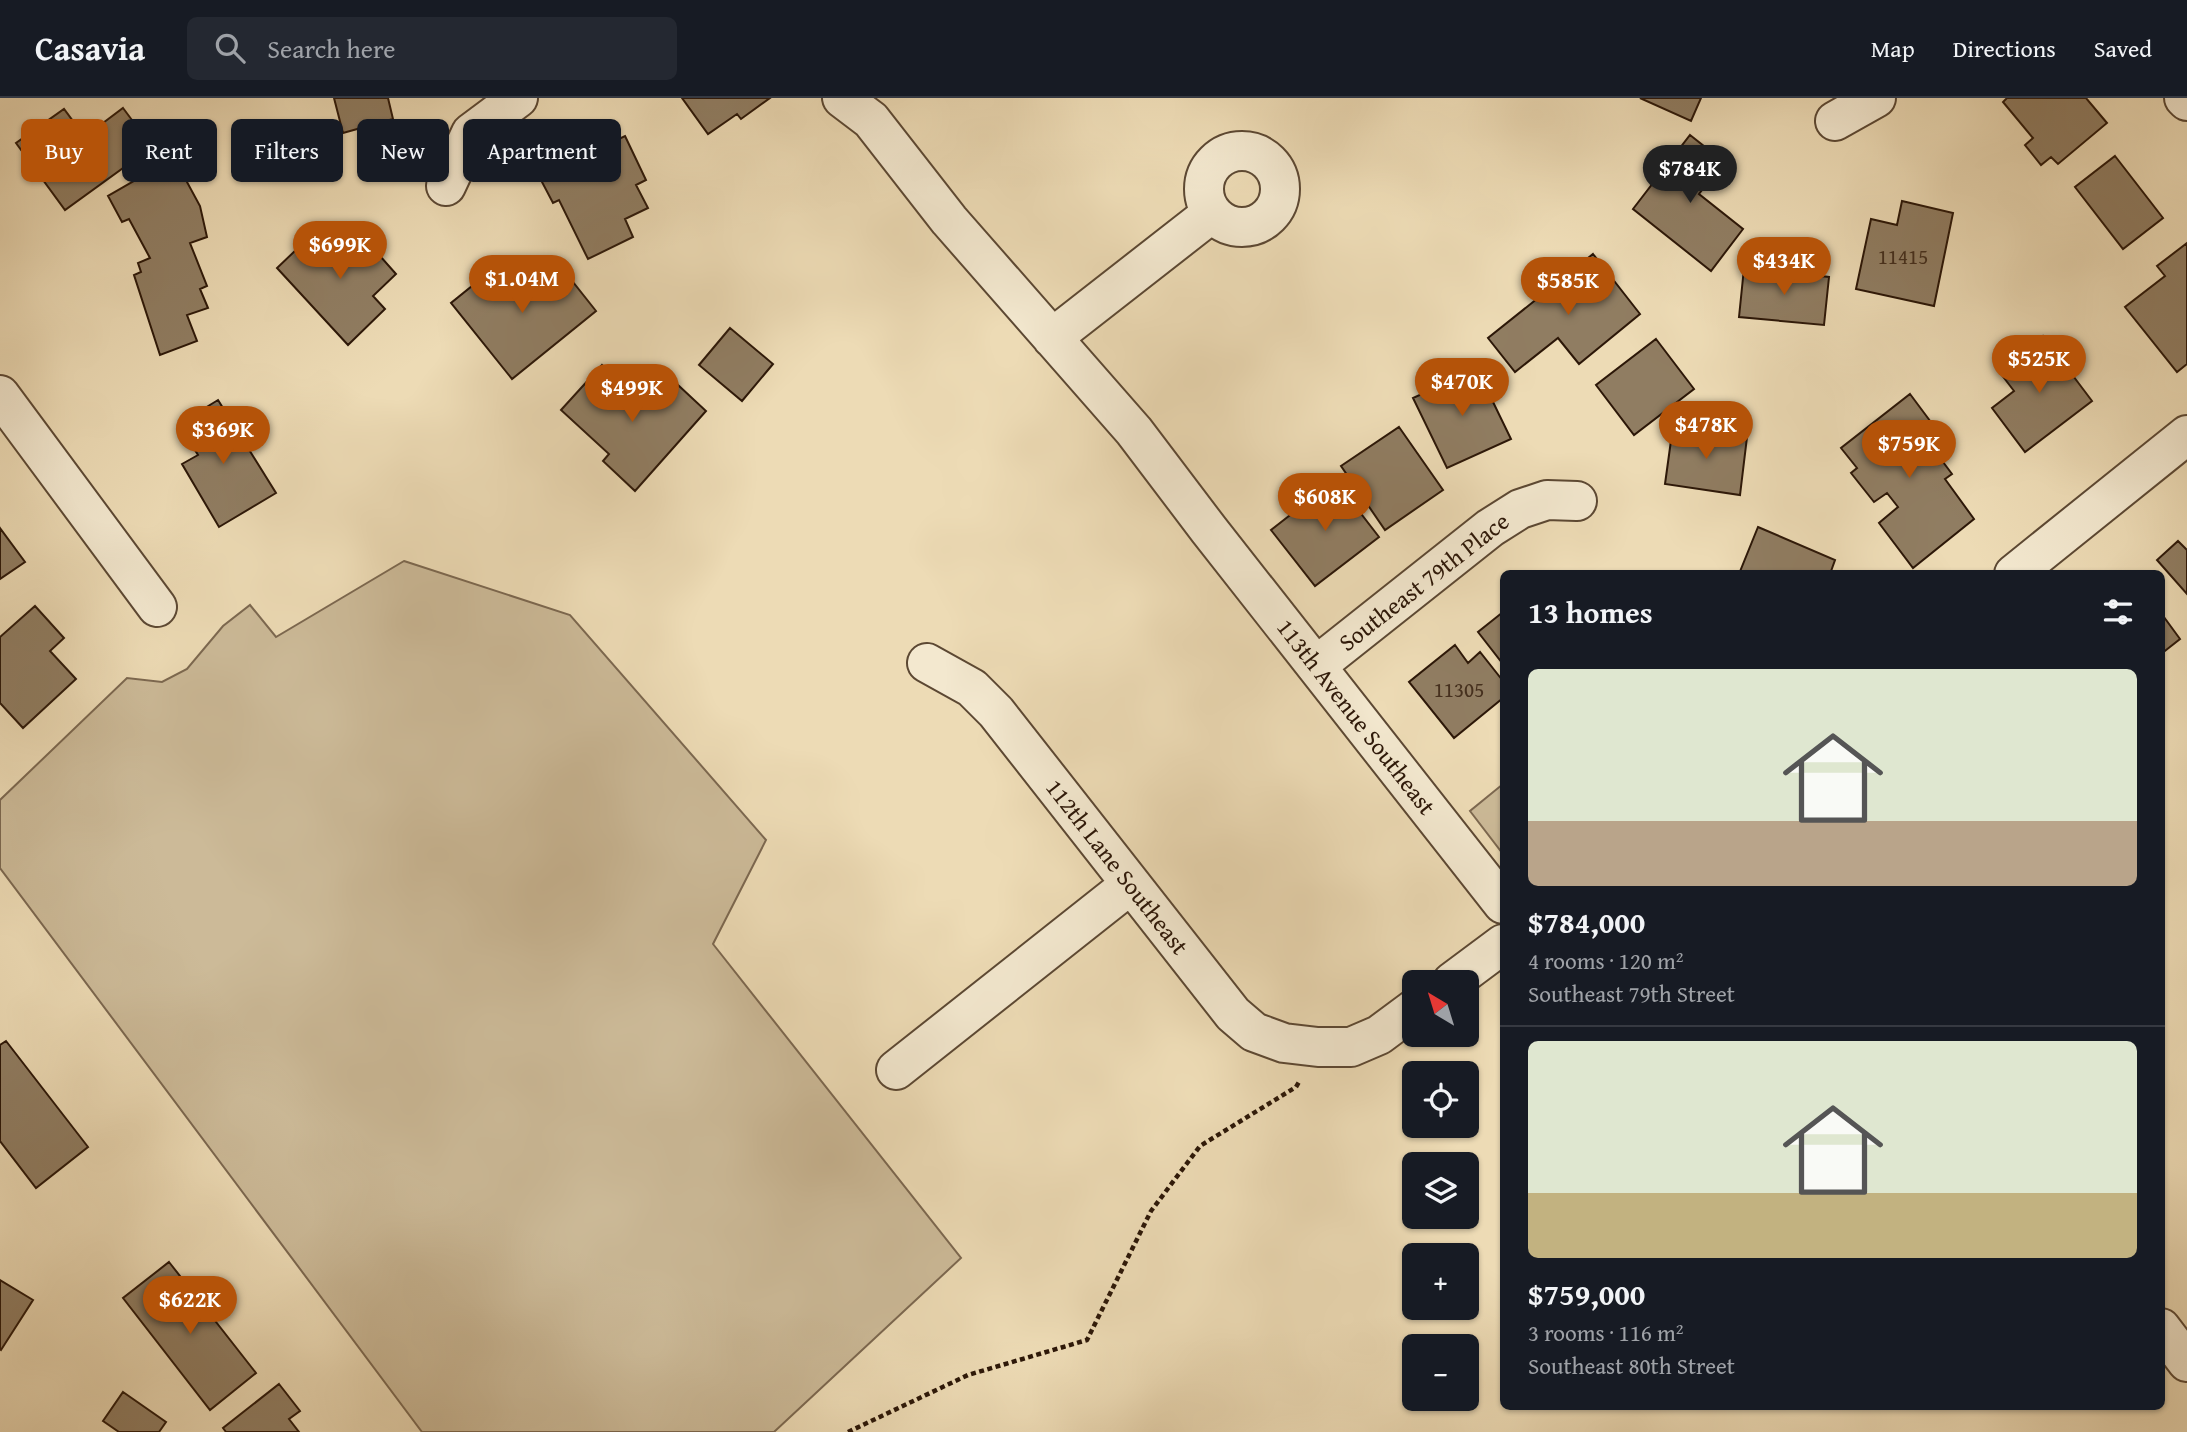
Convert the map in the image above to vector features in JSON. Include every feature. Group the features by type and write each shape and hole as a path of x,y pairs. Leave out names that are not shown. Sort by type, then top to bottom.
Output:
{"street":[{"path":"446,186 471,133 518,98"},
{"name":"113th Avenue Southeast","path":"842,98 871,120 949,220 1134,431 1500,900"},
{"path":"1835,121 1877,98"},
{"path":"1052,338 1212,213"},
{"path":"0,395 157,607"},
{"path":"2019,570 2187,435"},
{"name":"Southeast 79th Place","path":"1316,666 1490,528 1520,509 1547,500 1577,501"},
{"name":"112th Lane Southeast","path":"927,663 972,688 996,712 1233,1014 1254,1032 1284,1043 1318,1047 1351,1046 1379,1035 1402,1018"},
{"path":"896,1070 1131,884"},
{"path":"1467,970 1500,946"},
{"path":"2165,1333 2187,1362"}],"path":[{"path":"848,1432 968,1375 1087,1340 1150,1211 1200,1146 1296,1087 1314,1060 1318,1047"}],"shaded area":[{"path":"404,561 570,615 766,840 713,944 961,1258 774,1432 422,1432 0,868 0,800 127,678 162,682 187,669 223,626 250,605 276,637"},
{"path":"1500,786 1500,850 1470,811"}],"building":[{"path":"334,98 388,98 393,119 357,119 357,129 343,133 343,119 339,119"},
{"path":"682,98 770,98 741,119 737,114 708,134"},
{"path":"1640,98 1701,98 1691,121"},
{"path":"2007,98 2086,98 2107,123 2058,164 2051,157 2041,165 2025,145 2033,138 2003,102"},
{"path":"123,108 131,119 122,119 122,169 108,179 108,119"},
{"path":"64,109 72,119 50,119"},
{"path":"1690,135 1724,162 1699,194 1743,229 1711,271 1633,209"},
{"path":"625,136 646,180 636,185 648,208 625,219 633,237 588,259 559,200 553,203 542,182 621,182 621,138"},
{"path":"2115,156 2163,218 2123,249 2075,187"},
{"path":"45,182 104,182 65,210"},
{"path":"132,182 187,182 200,206 207,237 190,243 207,286 200,289 208,308 187,315 197,341 160,355 134,275 141,272 138,263 150,258 129,219 122,222 108,196"},
{"path":"1902,201 1953,213 1934,306 1856,289 1871,219 1897,225"},
{"path":"318,229 336,249 357,230 396,274 373,296 385,309 348,345 277,268"},
{"path":"2187,243 2187,364 2177,372 2125,307 2165,276 2157,266"},
{"path":"1593,254 1640,314 1579,364 1558,338 1515,372 1488,338"},
{"path":"503,261 528,293 561,267 596,311 512,379 451,303"},
{"path":"1744,268 1829,277 1824,325 1739,317"},
{"path":"730,328 773,364 742,401 699,365"},
{"path":"2043,336 2092,401 2025,452 1992,408 2014,391 1998,370"},
{"path":"1656,339 1694,389 1634,435 1596,385"},
{"path":"602,365 630,391 667,398 678,385 706,411 635,491 603,461 609,454 561,410"},
{"path":"1477,369 1511,439 1447,468 1413,398"},
{"path":"1910,394 1948,445 1937,454 1952,474 1945,479 1974,519 1913,568 1879,523 1898,507 1887,493 1874,502 1851,473 1857,468 1841,448"},
{"path":"218,400 276,493 219,527 182,464 198,455 179,424"},
{"path":"1673,426 1747,437 1740,495 1665,484"},
{"path":"1399,427 1443,490 1385,530 1341,466"},
{"path":"1335,480 1379,537 1315,586 1271,530"},
{"path":"1758,527 1835,560 1831,570 1741,570"},
{"path":"0,528 25,562 0,579"},
{"path":"2178,541 2187,550 2187,594 2157,560"},
{"path":"35,606 64,638 50,651 76,679 23,728 0,703 0,637"},
{"path":"1500,614 1500,660 1478,632"},
{"path":"2165,618 2180,639 2165,651"},
{"path":"1455,645 1468,663 1480,652 1500,677 1500,700 1454,738 1409,682"},
{"path":"6,1041 88,1147 36,1188 0,1141 0,1045"},
{"path":"169,1262 256,1373 210,1410 123,1298"},
{"path":"0,1280 33,1300 1,1350 0,1349"},
{"path":"279,1384 300,1411 289,1419 299,1432 226,1432 223,1428"},
{"path":"123,1392 166,1422 159,1432 119,1432 103,1421"}]}
